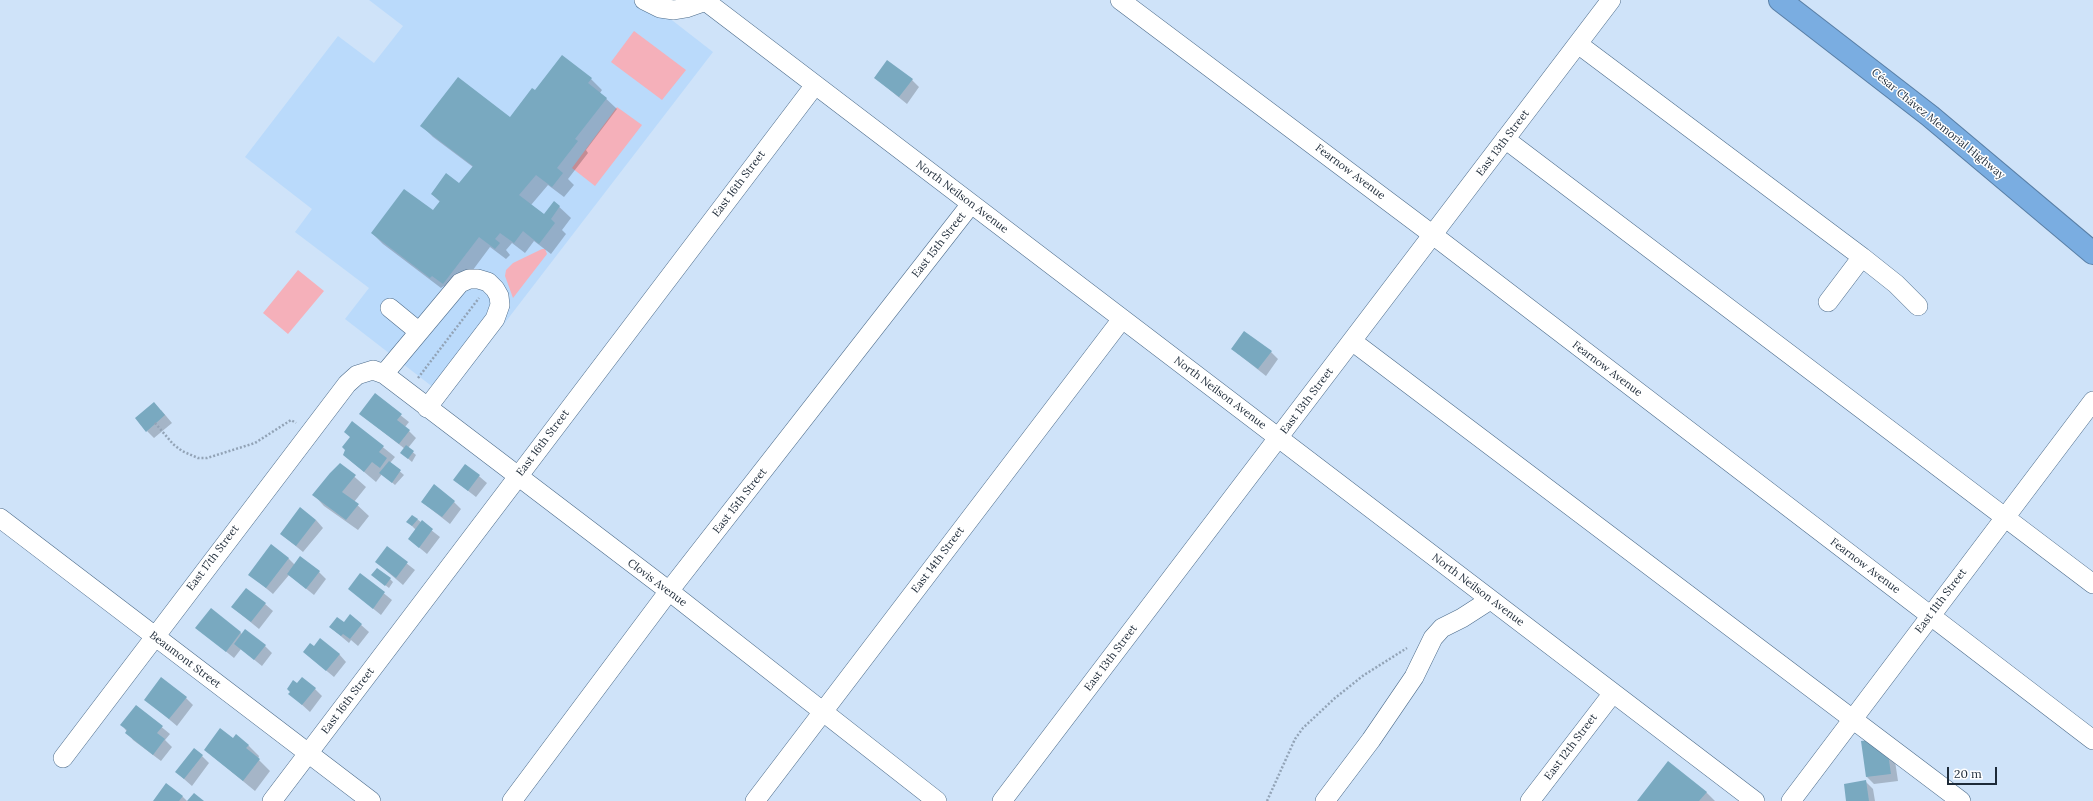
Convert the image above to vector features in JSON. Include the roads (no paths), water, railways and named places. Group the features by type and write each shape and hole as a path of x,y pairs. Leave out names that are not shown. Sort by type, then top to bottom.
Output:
{"highway":[{"name":"César Chávez Memorial Highway","path":"1780,0 1930,116 2093,253"}],"street":[{"path":"644,0 660,8 674,10 686,8 705,1"},
{"name":"Fearnow Avenue","path":"1120,0 1433,235 2093,740"},
{"name":"East 13th Street","path":"1002,801 1611,0"},
{"name":"North Neilson Avenue","path":"705,1 1755,801"},
{"path":"1578,44 1862,257 1896,284 1918,306"},
{"name":"East 16th Street","path":"272,801 815,85"},
{"path":"1505,139 2093,584"},
{"name":"East 15th Street","path":"512,801 669,591 971,204"},
{"path":"1828,302 1862,257"},
{"path":"378,372 418,331 460,283 469,279 478,279 490,284 499,296 500,305 495,318 427,408"},
{"path":"390,308 418,331"},
{"name":"East 14th Street","path":"755,801 1122,319"},
{"path":"1352,341 1961,801"},
{"name":"Clovis Avenue","path":"378,372 669,591 937,801"},
{"name":"East 17th Street","path":"63,758 154,636 347,384 357,375 378,372"},
{"name":"East 11th Street","path":"1791,801 1852,718 2093,401"},
{"name":"Beaumont Street","path":"0,518 371,801"},
{"path":"1325,801 1371,740 1414,677 1433,638 1442,628 1462,618 1490,600"},
{"name":"East 12th Street","path":"1530,801 1613,693"}]}
